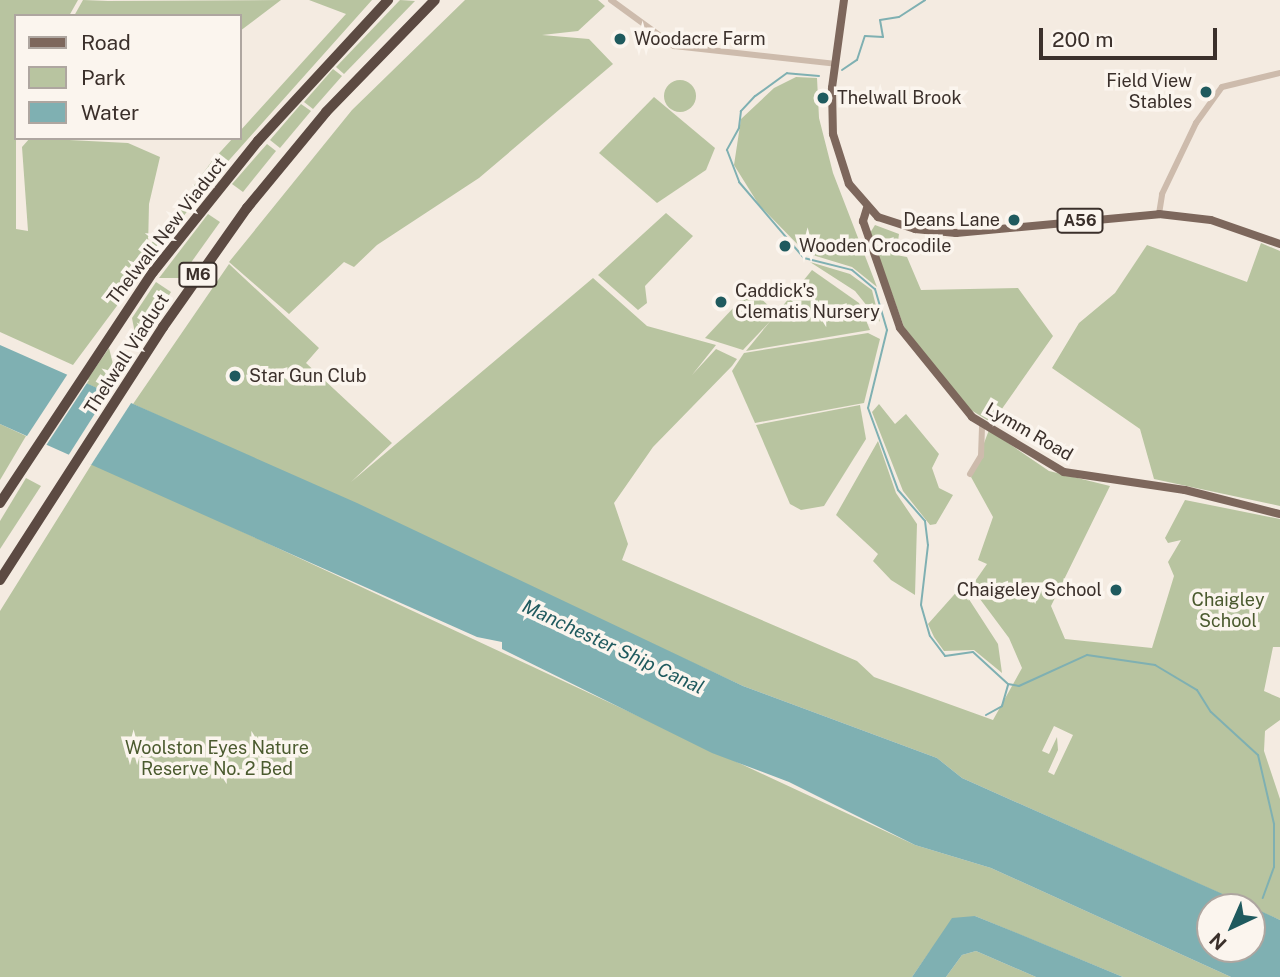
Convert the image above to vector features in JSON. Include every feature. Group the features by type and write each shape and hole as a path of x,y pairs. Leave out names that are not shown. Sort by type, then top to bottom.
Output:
{"highway":[{"name":"Thelwall New Viaduct","path":"0,503 153,272 258,141 388,0"},
{"name":"Thelwall Viaduct","path":"0,580 163,327 240,217 327,112 435,0"}],"main road":[{"name":"A56","path":"844,0 836,64 833,134 849,184 867,208 878,217 915,229 956,233 1159,214 1210,220 1280,244"},
{"name":"Lymm Road","path":"867,208 863,217 868,235 906,339 952,397 982,424 1064,472 1185,490 1280,514"},
{"path":"868,235 878,217"}],"street":[{"path":"611,0 674,46 836,64"},
{"path":"1159,214 1161,194 1196,123 1222,87 1280,73"},
{"path":"970,474 981,456 982,424"}],"green space":[{"path":"0,0 78,0 70,14 14,14 16,229 28,231 22,147 28,140 128,143 160,157 149,204 148,248 212,161 231,140 242,140 242,129 346,14 309,0 372,0 206,186 73,365 0,332"},
{"path":"83,0 281,0 242,29 242,14 75,14"},
{"path":"400,0 415,1 344,74 336,67"},
{"path":"465,0 598,0 605,6 578,31 542,35 589,39 613,64 479,178 377,245 354,267 344,262 289,314 229,262 352,110"},
{"path":"333,69 342,76 313,109 304,102"},
{"path":"796,77 817,78 819,118 833,173 877,287 852,267 806,253 759,205 734,165 741,119 774,88"},
{"path":"680,80 691,85 696,96 691,107 680,112 669,107 664,96 669,85"},
{"path":"654,97 715,148 706,170 657,203 599,153"},
{"path":"301,104 311,111 280,148 270,140"},
{"path":"267,144 276,151 243,192 232,184"},
{"path":"666,213 693,236 645,286 647,303 638,310 598,275"},
{"path":"208,214 220,222 180,278 159,278"},
{"path":"875,225 899,234 896,255 907,257 921,290 1018,288 1053,336 992,423 966,407 904,327 870,233"},
{"path":"1261,243 1280,251 1280,506 1154,479 1140,429 1052,368 1079,323 1115,293 1147,245 1247,282"},
{"path":"810,262 850,274 872,290 880,322 855,291"},
{"name":"Chaigley School","path":"229,264 319,348 306,363 392,443 351,482 593,278 647,326 716,345 692,375 716,349 737,359 653,447 614,503 628,544 622,560 857,661 874,677 993,720 1022,668 1009,638 971,587 987,564 978,560 993,517 971,477 989,430 1049,471 1110,486 1051,606 1065,639 1152,648 1174,576 1168,562 1181,540 1168,543 1165,538 1185,500 1280,519 1280,647 1273,647 1264,691 1280,698 1280,720 1265,731 1264,751 1280,799 1280,920 1266,914 1266,893 1220,893 962,778 937,758 743,686 133,404","holes":["1054,726 1073,735 1054,775 1048,772 1058,750 1057,737 1049,754 1042,751"]},
{"path":"812,270 859,303 870,330 746,351"},
{"path":"156,282 171,292 137,344 132,318"},
{"path":"751,289 777,314 743,350 705,338"},
{"path":"868,333 880,339 864,403 755,423 732,371 744,353"},
{"path":"109,348 116,376 106,392 85,383"},
{"path":"879,404 895,424 906,414 939,454 932,468 939,488 953,495 936,524 930,525 903,491 872,412"},
{"path":"860,405 866,439 824,506 801,510 790,504 756,425"},
{"path":"0,424 26,436 0,480"},
{"path":"878,441 896,493 917,524 915,595 891,580 873,561 878,554 836,515"},
{"name":"Woolston Eyes Nature Reserve No. 2 Bed","path":"93,462 915,845 991,868 1231,977 1123,977 975,916 930,951 912,977 0,977 0,611"},
{"path":"26,478 41,486 0,549 0,521"},
{"path":"961,587 998,644 1002,673 974,650 944,651 934,637 928,624"},
{"path":"976,951 1036,977 946,977 962,955"}],"water":[{"name":"Manchester Ship Canal","path":"0,345 357,503 743,686 937,758 962,778 1221,893 1196,893 1196,961 991,868 915,845 789,782 712,753 502,649 502,642 477,637 0,424"},
{"path":"1266,914 1280,920 1280,977 1231,977 1200,963 1266,963"},
{"path":"975,916 1123,977 1036,977 976,951 962,955 946,977 912,977 952,918"}],"pier":[{"path":"69,372 89,380 45,447 25,439"},
{"path":"110,390 133,400 91,465 68,456"}],"waterway":[{"path":"842,70 857,60 865,36 883,37 880,20 899,17 925,0"},
{"path":"819,76 787,73 755,96 741,111 739,128 727,150 739,182 804,258 852,270 875,289 887,330 868,408 898,490 925,521 928,545 921,605 930,636 945,656 973,652 1008,684 1019,686 1087,655 1155,665 1197,690 1211,712 1258,755 1274,824 1274,867 1265,893"},
{"path":"986,715 1002,706 1008,685"}],"place":[{"name":"Woodacre Farm","path":"620,39"},
{"name":"Field View Stables","path":"1206,92"},
{"name":"Thelwall Brook","path":"823,98"},
{"name":"Deans Lane","path":"1014,220"},
{"name":"Wooden Crocodile","path":"785,246"},
{"name":"Caddick's Clematis Nursery","path":"721,302"},
{"name":"Star Gun Club","path":"235,376"},
{"name":"Chaigeley School","path":"1116,590"}]}
